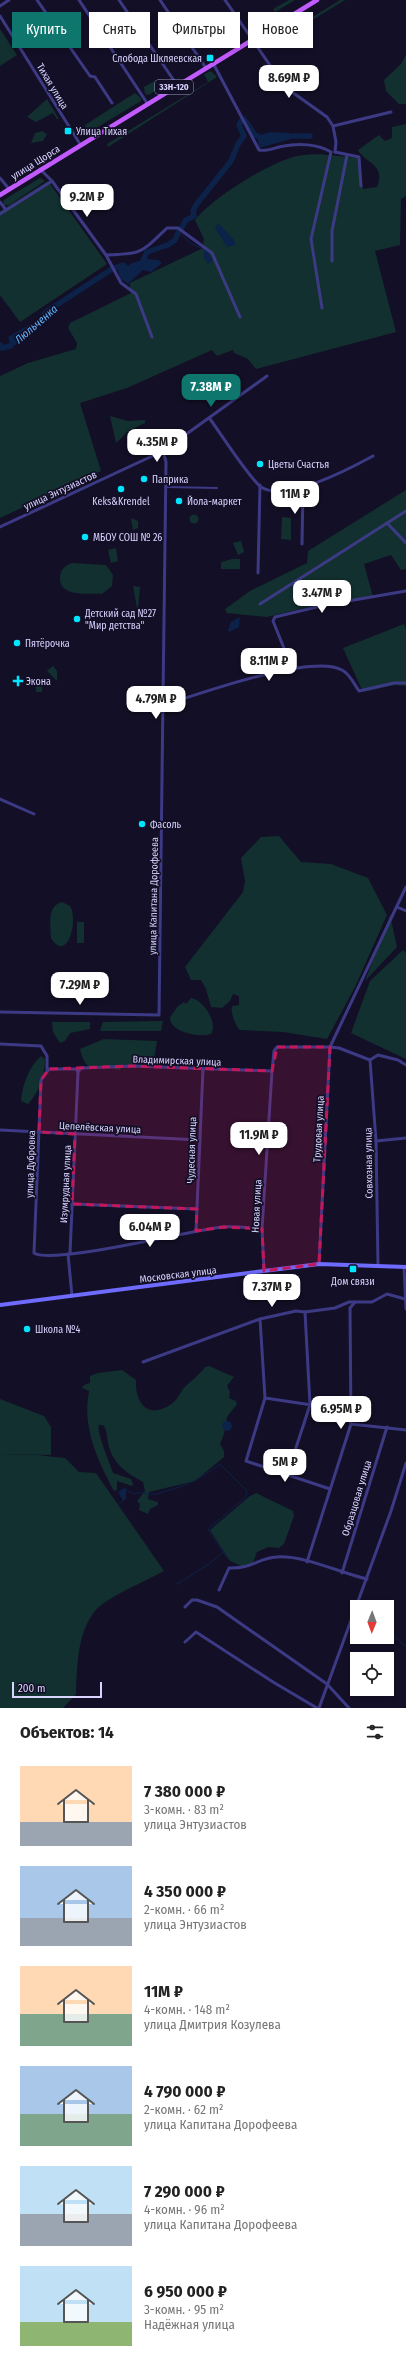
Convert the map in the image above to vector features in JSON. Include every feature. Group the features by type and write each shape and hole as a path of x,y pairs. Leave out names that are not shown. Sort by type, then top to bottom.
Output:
{"main road":[{"name":"33Н-120","path":"297,12 317,0"},
{"name":"33Н-120","path":"80,144 248,42"},
{"name":"улица Щорса","path":"0,195 80,144"},
{"name":"Московская улица","path":"0,1305 319,1264 405,1267"}],"street":[{"path":"0,6 9,0"},
{"path":"37,0 90,76 95,77 112,103"},
{"path":"79,0 147,103"},
{"path":"119,0 177,85"},
{"path":"160,0 206,68"},
{"path":"225,0 248,34"},
{"name":"Тихая улица","path":"0,16 80,144"},
{"path":"258,48 285,87 321,111 332,126 336,142 335,152"},
{"path":"213,63 259,150 286,145 302,145 323,147 331,152 359,157 361,186"},
{"path":"332,126 391,112"},
{"path":"322,308 311,239 331,152"},
{"path":"332,261 332,231 347,155"},
{"path":"40,169 52,181 106,255 121,283 136,294 152,337"},
{"path":"0,178 10,189"},
{"path":"0,214 52,181"},
{"path":"0,202 6,210"},
{"path":"106,255 135,254 147,247 167,228 178,228 212,253 240,316"},
{"name":"улица Энтузиастов","path":"0,526 163,452 267,376"},
{"path":"210,419 260,485 265,489 277,491 303,486 346,471 373,456"},
{"name":"улица Капитана Дорофеева","path":"0,1012 159,1015 166,487 166,457 163,452"},
{"path":"258,573 260,485"},
{"path":"302,544 303,486"},
{"path":"166,487 217,488"},
{"path":"260,604 406,511"},
{"path":"387,523 406,543"},
{"path":"292,668 272,621 275,617 325,605 406,591"},
{"path":"164,704 292,668 337,668 348,674 359,691 394,683 406,683"},
{"path":"0,799 34,814"},
{"path":"406,887 330,1048 339,1048 370,1060 378,1055 398,1060 406,1065"},
{"path":"397,907 406,911"},
{"name":"улица Дубровка","path":"0,1044 41,1046 47,1056 47,1072 41,1080 34,1253 38,1256 69,1254"},
{"name":"Новая улица","path":"264,1271 262,1229 274,1051 276,1047 330,1048"},
{"name":"Трудовая улица","path":"319,1264 330,1048"},
{"name":"Совхозная улица","path":"370,1060 376,1141 378,1265"},
{"name":"Владимирская улица","path":"78,1072 81,1068 133,1066 272,1071"},
{"name":"Чудесная улица","path":"196,1231 204,1068"},
{"path":"47,1072 49,1069 76,1069 78,1072"},
{"name":"Изумрудная улица","path":"72,1296 69,1254 78,1072"},
{"name":"Цепелёвская улица","path":"0,1130 200,1140"},
{"path":"376,1141 406,1138"},
{"path":"72,1204 196,1210"},
{"path":"69,1254 122,1246 224,1227 262,1229"},
{"path":"405,1267 406,1309"},
{"path":"143,1362 260,1319 296,1311 305,1312 354,1302 372,1302 387,1294 405,1299"},
{"path":"307,1562 351,1424 350,1308 354,1302"},
{"path":"287,1475 310,1405 305,1312"},
{"path":"260,1319 265,1398 246,1461 330,1489"},
{"path":"265,1398 352,1411"},
{"path":"351,1424 406,1430"},
{"name":"Образцовая улица","path":"342,1573 387,1427"},
{"path":"185,1642 196,1632 273,1682 318,1708 367,1579 406,1463"},
{"path":"219,1590 229,1568 246,1568 267,1559 276,1557 307,1562 367,1579"},
{"path":"186,1607 192,1600 197,1600 217,1607 327,1684 349,1708"}],"highlighted area":[{"path":"277,1047 330,1047 319,1264 264,1271 262,1229 224,1227 196,1231 197,1209 72,1204 75,1134 39,1132 41,1080 49,1069 133,1066 272,1071"}],"green space":[{"path":"289,0 295,0 275,12 273,9"},
{"path":"340,0 345,0 313,20 313,17"},
{"path":"0,29 17,55 0,66"},
{"path":"406,55 406,104 399,104 386,91 384,80 401,64"},
{"path":"211,71 217,77 108,147 107,144 208,82 204,74"},
{"path":"158,79 165,80 162,85 163,87 148,95 145,94 144,87"},
{"path":"135,93 141,98 141,101 91,131 86,131 85,125"},
{"path":"47,99 59,119 57,119 53,113 36,122 27,117"},
{"path":"406,124 406,196 401,199 400,245 375,251 396,332 256,369 248,359 234,353 233,350 217,356 212,350 127,388 80,403 101,471 0,518 0,376 28,363 76,349 77,343 68,328 70,323 133,292 130,288 130,283 205,247 203,243 204,239 195,220 203,211 227,192 268,167 293,157 309,154 326,154 358,158 363,189 377,187 379,173 377,169 361,155 358,150 379,135 385,141 392,138 392,127"},
{"path":"42,131 47,134 43,141 31,143 35,133"},
{"path":"40,178 45,181 9,205 4,205 3,201 7,198"},
{"path":"48,181 107,264 20,322 0,295 0,211"},
{"path":"110,416 128,421 145,420 145,423 128,431 116,443"},
{"path":"406,490 406,569 401,570 391,555 364,564 373,597 321,604 267,617 227,613 225,609 250,591 307,563 308,551"},
{"path":"194,514 199,519 194,524 189,519"},
{"path":"282,517 291,518 291,540 281,539"},
{"path":"131,518 138,521 138,528 133,530"},
{"path":"241,541 244,552 238,555 233,543"},
{"path":"116,548 118,561 111,563 108,550"},
{"path":"232,559 240,559 240,569 221,569 221,562"},
{"path":"72,563 106,565 113,575 112,586 102,594 82,594 69,591 64,588 61,583 60,576 61,571"},
{"path":"133,586 140,587 138,609 137,608"},
{"path":"404,624 406,629 406,686 395,685 363,692 343,648"},
{"path":"53,666 57,671 57,681 47,671"},
{"path":"36,681 42,681 42,692 36,692"},
{"path":"279,836 301,862 331,864 368,878 387,915 355,987 327,1039 283,1032 240,1030 232,1012 232,1006 239,1005 239,996 233,994 230,1001 222,1008 211,1007 206,989 201,980 191,980 185,967 243,892 245,881 241,858 261,837"},
{"path":"62,902 70,906 73,921 70,937 62,946 57,945 51,938 50,917 51,912 57,904"},
{"path":"390,915 397,947 365,981"},
{"path":"77,922 84,922 84,943 77,943"},
{"path":"403,950 406,953 406,1059 351,1033 370,981"},
{"path":"191,998 201,1003 205,1007 213,1024 211,1034 199,1035 186,1033 174,1027 171,1022 170,1017 178,1006 184,1002 186,1004"},
{"path":"163,1021 161,1031 100,1031 103,1022"},
{"path":"52,1022 90,1022 90,1029 70,1033 65,1041 60,1043 53,1032"},
{"path":"104,1039 157,1041 153,1065 126,1065 119,1070 112,1068 90,1067 86,1064 80,1049"},
{"path":"41,1056 45,1059 43,1077 32,1100 28,1104 21,1101 23,1089 33,1065"},
{"path":"209,1366 234,1377 227,1386 230,1392 229,1398 236,1401 237,1404 227,1417 224,1434 220,1444 224,1451 224,1457 195,1481 149,1492 148,1499 158,1502 158,1505 150,1509 148,1514 139,1510 140,1504 137,1501 145,1491 143,1482 131,1475 116,1462 110,1450 107,1433 103,1425 99,1425 101,1441 113,1473 131,1479 133,1484 132,1486 117,1481 117,1490 114,1491 92,1442 89,1430 87,1404 89,1391 82,1388 84,1385 90,1383 90,1376 98,1373 122,1370 136,1380 138,1397 142,1404 146,1408 158,1410 174,1402 183,1389 205,1367"},
{"path":"0,1399 44,1416 51,1427 51,1455 0,1454"},
{"path":"0,1454 37,1455 65,1458 79,1472 96,1473 164,1571 117,1595 95,1611 89,1620 81,1640 76,1694 63,1708 0,1708"},
{"path":"256,1493 293,1511 294,1516 284,1544 279,1548 268,1547 257,1552 253,1563 244,1567 230,1561 210,1530 250,1496"}],"water":[{"path":"270,132 289,133 302,136 259,148 257,136"},
{"path":"218,223 235,241 235,245 227,247 215,228"},
{"path":"206,250 213,260 208,264 204,258 204,251"},
{"path":"147,259 158,260 162,263 151,272 143,270 128,284 121,279 117,269 120,266 130,269 132,266"},
{"path":"41,318 44,323 11,345 8,337"},
{"path":"240,617 239,627 229,632 228,630 231,622"},
{"path":"225,1421 229,1421 231,1422 231,1430 225,1431 222,1428 222,1424"},
{"path":"124,1488 126,1489 126,1499 123,1501 118,1492"}],"waterway":[{"name":"Люльченка","path":"244,119 255,135 262,138"},
{"name":"Люльченка","path":"181,229 186,220 194,216 193,211 196,205 231,161 238,144 244,136 239,125 242,120"},
{"name":"Люльченка","path":"294,136 310,136"},
{"name":"Люльченка","path":"114,268 123,265 129,270 132,266 142,263 147,252 168,245 175,240 179,231"},
{"path":"179,232 190,243 205,250"},
{"name":"Люльченка","path":"38,323 43,319 44,314 49,310 112,269"},
{"name":"Люльченка","path":"0,345 2,348 10,346 16,341"},
{"path":"125,1489 135,1494 156,1494 190,1483 220,1464 247,1491 246,1497 208,1529 227,1558"},
{"path":"119,1504 123,1501"},
{"path":"177,1584 209,1564 222,1553"},
{"path":"394,1636 406,1647"}],"place":[{"name":"Слобода Шкляевская","path":"210,58"},
{"name":"Улица Тихая","path":"68,131"},
{"name":"Цветы Счастья","path":"260,464"},
{"name":"Паприка","path":"144,479"},
{"name":"Keks&Krendel","path":"121,489"},
{"name":"Йола-маркет","path":"179,501"},
{"name":"МБОУ СОШ № 26","path":"85,537"},
{"name":"Детский сад №27 \"Мир детства\"","path":"77,619"},
{"name":"Пятёрочка","path":"17,643"},
{"name":"Экона","path":"18,681"},
{"name":"Фасоль","path":"142,824"},
{"name":"Дом связи","path":"353,1269"},
{"name":"Школа №4","path":"27,1329"}]}
